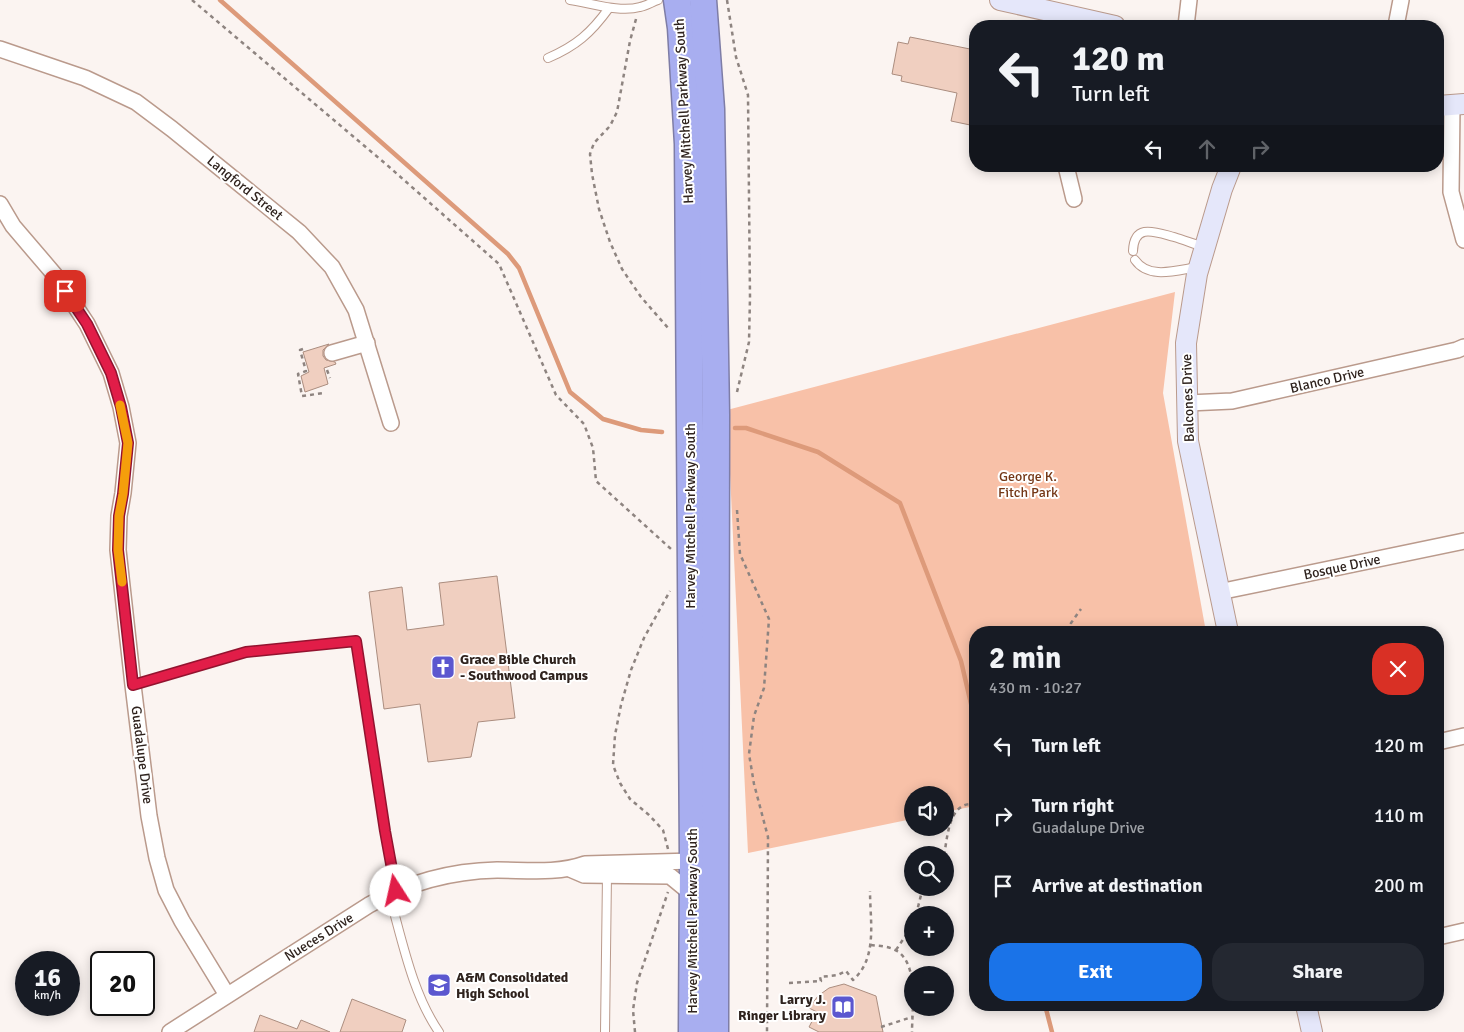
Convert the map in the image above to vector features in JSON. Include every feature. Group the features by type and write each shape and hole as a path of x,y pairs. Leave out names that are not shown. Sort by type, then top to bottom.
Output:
{"highway":[{"name":"Harvey Mitchell Parkway South","path":"678,0 688,144 678,867"},
{"name":"Harvey Mitchell Parkway South","path":"692,1032 704,891 716,405 711,109 703,0"},
{"path":"678,867 703,869 704,891"},
{"name":"Harvey Mitchell Parkway South","path":"704,891 715,1032"}],"street":[{"path":"1000,0 1078,20"},
{"path":"1187,20 1190,0"},
{"path":"1397,20 1401,0"},
{"name":"Langford Street","path":"1,52 85,78 136,102 172,128 299,232 332,267 356,310 391,424"},
{"path":"1451,105 1451,192 1464,240"},
{"path":"1067,172 1074,199"},
{"name":"Balcones Drive","path":"1227,626 1188,441 1186,343 1200,267 1229,172"},
{"name":"Guadalupe Drive","path":"0,204 13,226 54,274 87,324 111,373 121,407 128,443 119,516 118,550 153,839 166,890 182,921 227,994"},
{"path":"332,353 367,343"},
{"name":"Blanco Drive","path":"1188,402 1232,401 1458,350 1464,347"},
{"name":"Bosque Drive","path":"1219,592 1464,541"},
{"path":"1444,741 1464,736"},
{"name":"Nueces Drive","path":"570,870 585,864 678,867"},
{"name":"Nueces Drive","path":"170,1032 369,905 428,879 461,872 570,870 584,875 607,875 678,867"},
{"path":"1444,936 1464,932"},
{"path":"1307,1011 1312,1032"}],"lane":[{"path":"570,0 593,3 609,8 639,8 658,0"},
{"path":"548,58 569,49 597,25 609,8"},
{"path":"1200,267 1155,273 1139,265 1134,256 1133,243 1142,232 1152,231 1205,247"},
{"path":"133,685 246,652 356,641 393,893 420,994 428,1014 439,1032"},
{"path":"605,1032 607,875"}],"path":[{"path":"192,0 499,264 556,395 584,424 592,448 596,481 673,552 673,542"},
{"path":"727,0 736,57 748,96 749,342 736,392"},
{"path":"639,8 630,41 617,112 610,126 594,143 590,154 599,209 610,242 622,269 641,297 670,331"},
{"path":"303,349 300,350 306,371 298,374 302,396 324,393"},
{"path":"328,370 330,378"},
{"path":"737,506 740,554 769,619 764,688 754,716 749,754 754,784 768,837 767,1032"},
{"path":"635,1032 633,1010 637,983 678,867 662,830 649,814 630,800 620,783 613,765 615,735 631,670 644,638 671,590"},
{"path":"1071,626 1081,608"},
{"path":"946,846 952,820 957,810 969,805"},
{"path":"788,983 821,981 820,977 838,975 846,971 853,980 865,966 871,945 870,891"},
{"path":"896,950 904,938"},
{"path":"871,945 896,950 907,961 911,972 912,1032"},
{"path":"882,1027 912,1017"}],"green space":[{"name":"George K. Fitch Park","path":"1175,292 1163,393 1205,626 969,626 969,807 954,810 954,786 904,786 904,821 748,853 727,410"}],"building":[{"path":"910,37 969,49 969,125 951,121 957,93 901,81 902,76 892,74 898,42 908,44"},
{"path":"329,344 323,350 323,356 326,360 336,364 324,368 328,384 305,392 301,376 309,372 303,352"},
{"name":"Grace Bible Church - Southwood Campus","path":"497,576 515,718 478,722 471,757 428,762 420,704 384,709 369,592 402,587 407,630 444,625 439,583"},
{"name":"Larry J. Ringer Library","path":"844,984 876,996 883,1032 819,1032 809,1027 817,1012 809,1008 818,996 829,988"},
{"path":"352,999 406,1020 402,1032 340,1032"},
{"path":"260,1015 297,1029 301,1020 330,1032 254,1032"}],"waterway":[{"path":"220,0 508,254 519,268 570,392 603,419 641,430 662,432"},
{"path":"735,428 746,428 818,452 900,503 961,661 969,695"},
{"path":"1047,1011 1052,1032"}],"slow traffic":[{"path":"120,405 128,443 119,516 118,550 122,582"}],"place":[{"name":"Grace Bible Church - Southwood Campus","path":"443,667"},
{"name":"A&M Consolidated High School","path":"439,985"},
{"name":"Larry J. Ringer Library","path":"843,1007"}],"route":[{"path":"65,291 87,324 111,373 121,407 128,443 119,516 118,550 133,685 246,652 356,641 396,891"}]}
